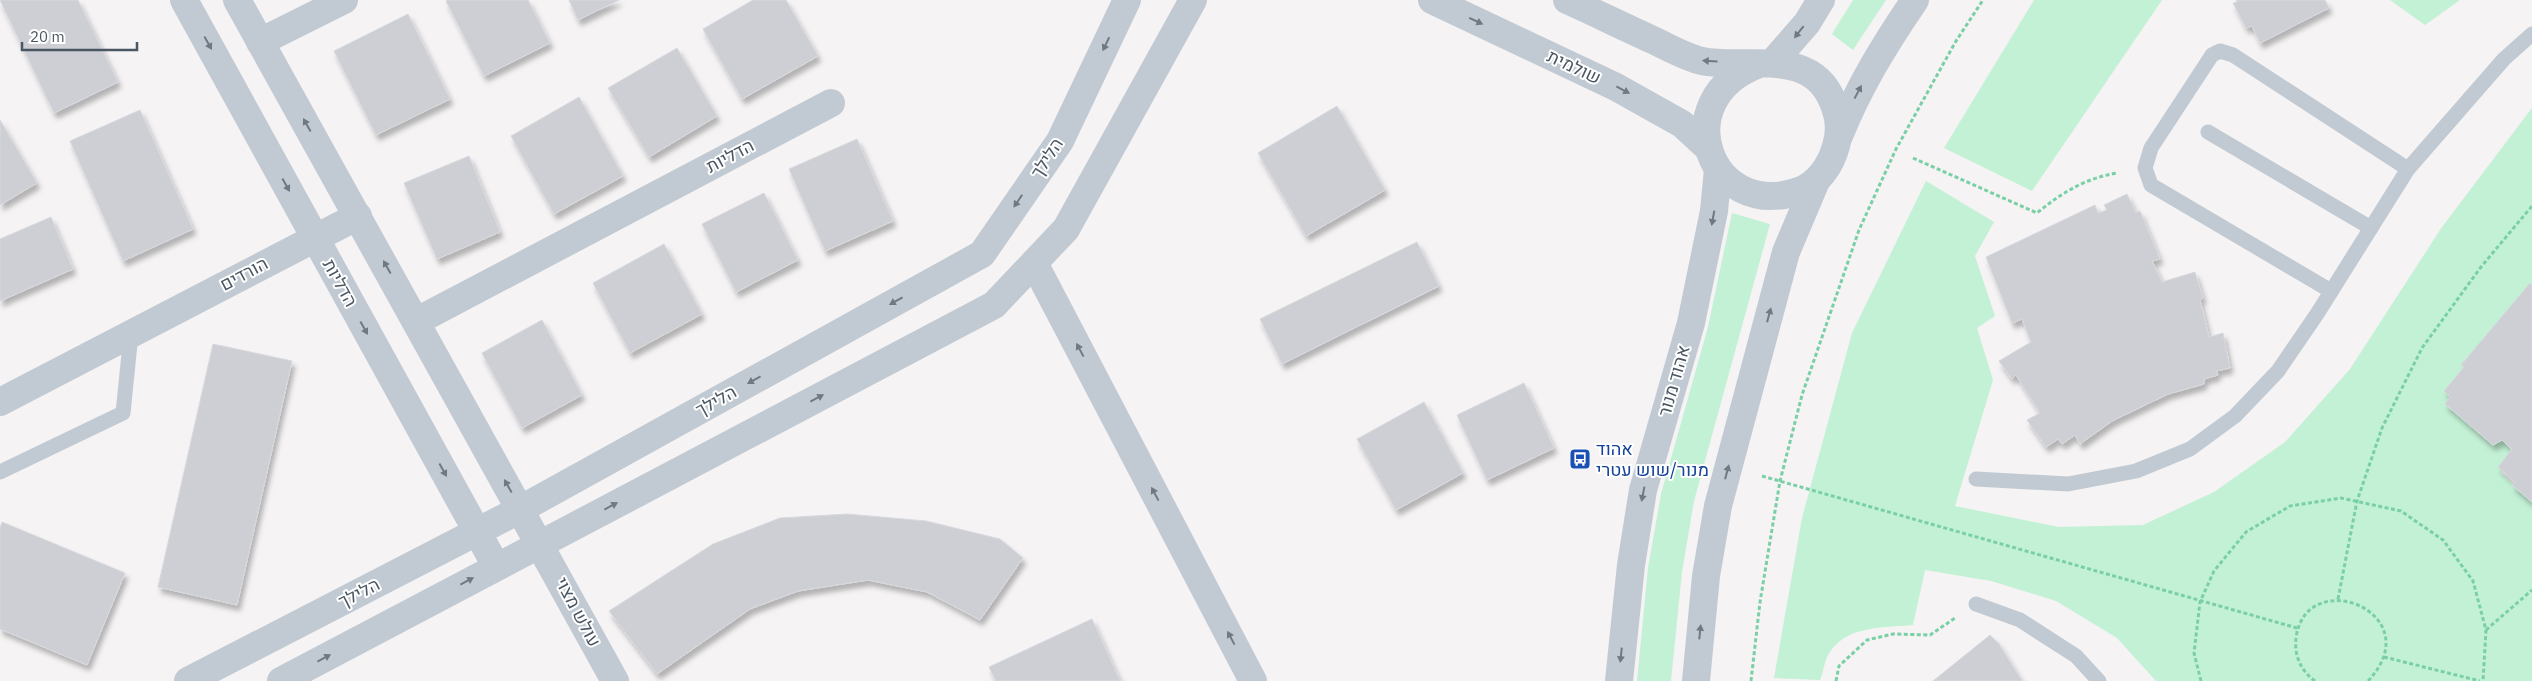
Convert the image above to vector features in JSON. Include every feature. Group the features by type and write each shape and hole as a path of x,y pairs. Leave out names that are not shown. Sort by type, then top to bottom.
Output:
{"street":[{"name":"הדליות","path":"184,0 496,566"},
{"path":"237,0 540,544"},
{"path":"260,42 344,0"},
{"name":"הלילך","path":"188,681 521,509 982,254 1060,141 1127,0"},
{"path":"281,681 496,566 994,306 1066,229 1193,0"},
{"name":"שולמית","path":"1432,0 1616,87 1682,124 1713,158"},
{"path":"1567,0 1702,60 1796,66 1817,79 1830,95 1838,117 1839,137"},
{"path":"1816,181 1801,190 1777,197 1754,194 1730,182 1713,158 1706,124 1709,109 1718,91 1740,70 1766,63 1806,23 1821,0"},
{"path":"1696,681 1706,576 1718,506 1786,252 1816,181 1833,159 1839,137 1854,100 1870,69 1915,0"},
{"name":"הדליות","path":"416,322 831,102"},
{"name":"אהוד מנור","path":"1620,681 1630,565 1643,490 1691,323 1714,211 1713,158"},
{"name":"הורדים","path":"0,402 314,237 358,216"},
{"path":"1034,262 1254,681"},
{"name":"עולש מצוי","path":"540,544 615,681"}],"lane":[{"path":"1976,479 2068,484 2136,471 2190,449 2235,416 2278,371 2332,291 2408,169 2504,59 2532,34"},
{"path":"2332,291 2151,185 2145,168 2151,148 2212,54 2220,51 2234,55 2408,169"},
{"path":"2208,132 2370,228"},
{"path":"0,472 123,413 130,334"},
{"path":"1976,604 2020,620 2076,656 2100,681"}],"path":[{"path":"1751,681 1760,602 1780,481 1802,395 1859,230 1896,149 1956,41 1983,0"},
{"path":"1912,158 2037,213 2063,192 2101,176 2145,168"},
{"path":"2338,599 2357,501 2382,428 2422,348 2481,267 2532,206"},
{"path":"1729,466 2200,602 2297,628"},
{"path":"2201,681 2194,653 2200,602 2214,571 2246,532 2290,506 2341,498 2401,511 2443,540 2473,581 2486,630 2481,681 2384,657"},
{"path":"2486,630 2532,590"},
{"path":"2315,681 2306,674 2299,663 2295,647 2297,628 2311,610 2325,602 2338,599 2361,604 2372,612 2382,625 2386,640 2384,657 2379,669 2368,681"},
{"path":"1836,681 1839,666 1867,640 1893,634 1930,635 1976,604"}],"green space":[{"path":"1853,0 1886,0 1853,50 1832,34"},
{"path":"2034,0 2162,0 2032,191 1944,148"},
{"path":"2390,0 2460,0 2425,25"},
{"path":"2532,108 2532,357 2482,415 2515,455 2501,473 2532,502 2532,681 2156,681 2117,638 2056,601 1991,581 1925,570 1913,625 1864,630 1843,639 1827,657 1820,680 1774,678 1802,518 1852,333 1926,181 1994,222 1975,256 1995,316 1977,328 1993,380 1955,506 2059,527 2143,525 2214,492 2285,442 2350,369 2442,227"},
{"path":"1732,213 1770,224 1694,501 1682,572 1671,681 1637,681 1648,568 1661,494 1708,327"}],"building":[{"path":"0,0 78,0 118,82 54,113"},
{"path":"528,0 550,43 484,76 446,1"},
{"path":"569,0 619,0 578,20"},
{"path":"753,0 786,0 818,56 742,99 703,29"},
{"path":"2236,0 2325,0 2329,8 2260,43 2252,26 2246,28 2233,3 2237,2"},
{"path":"408,14 450,99 376,135 334,51"},
{"path":"677,48 717,116 649,157 608,88"},
{"path":"579,97 623,176 554,214 511,136"},
{"path":"1337,106 1385,190 1306,236 1258,153"},
{"path":"140,110 193,229 123,261 70,141"},
{"path":"0,120 37,183 0,205"},
{"path":"857,139 893,221 825,251 789,169"},
{"path":"469,156 500,232 437,259 404,183"},
{"path":"764,193 798,260 736,292 702,224"},
{"path":"2127,194 2136,213 2140,211 2160,259 2152,261 2162,282 2195,272 2203,298 2200,300 2209,337 2223,333 2230,368 2216,371 2218,375 2204,379 2204,384 2168,394 2112,421 2080,444 2075,435 2062,444 2058,439 2046,447 2027,420 2040,413 2016,375 2012,379 1999,361 2031,342 2022,319 2012,323 1986,257 2095,205 2098,213 2107,210 2104,205"},
{"path":"51,217 73,269 0,301 0,239"},
{"path":"1417,242 1439,286 1282,364 1260,319"},
{"path":"664,244 702,314 630,353 593,283"},
{"path":"2530,283 2532,285 2532,502 2512,485 2515,482 2498,467 2512,449 2502,440 2493,445 2445,404 2450,397 2444,391 2464,367 2461,365"},
{"path":"542,320 582,395 522,428 482,353"},
{"path":"213,344 292,361 237,605 158,587"},
{"path":"1524,383 1554,448 1487,480 1457,415"},
{"path":"1424,402 1463,473 1396,510 1357,439"},
{"path":"847,514 926,521 1000,539 1023,558 980,620 927,592 868,580 798,591 750,609 657,674 609,611 713,544 780,518"},
{"path":"2,522 125,573 87,665 0,629 0,528"},
{"path":"1092,619 1120,681 996,681 989,667"},
{"path":"1990,635 1999,644 2022,681 1933,681"}],"place":[{"name":"אהוד מנור/שוש עטרי","path":"1580,459"}]}
